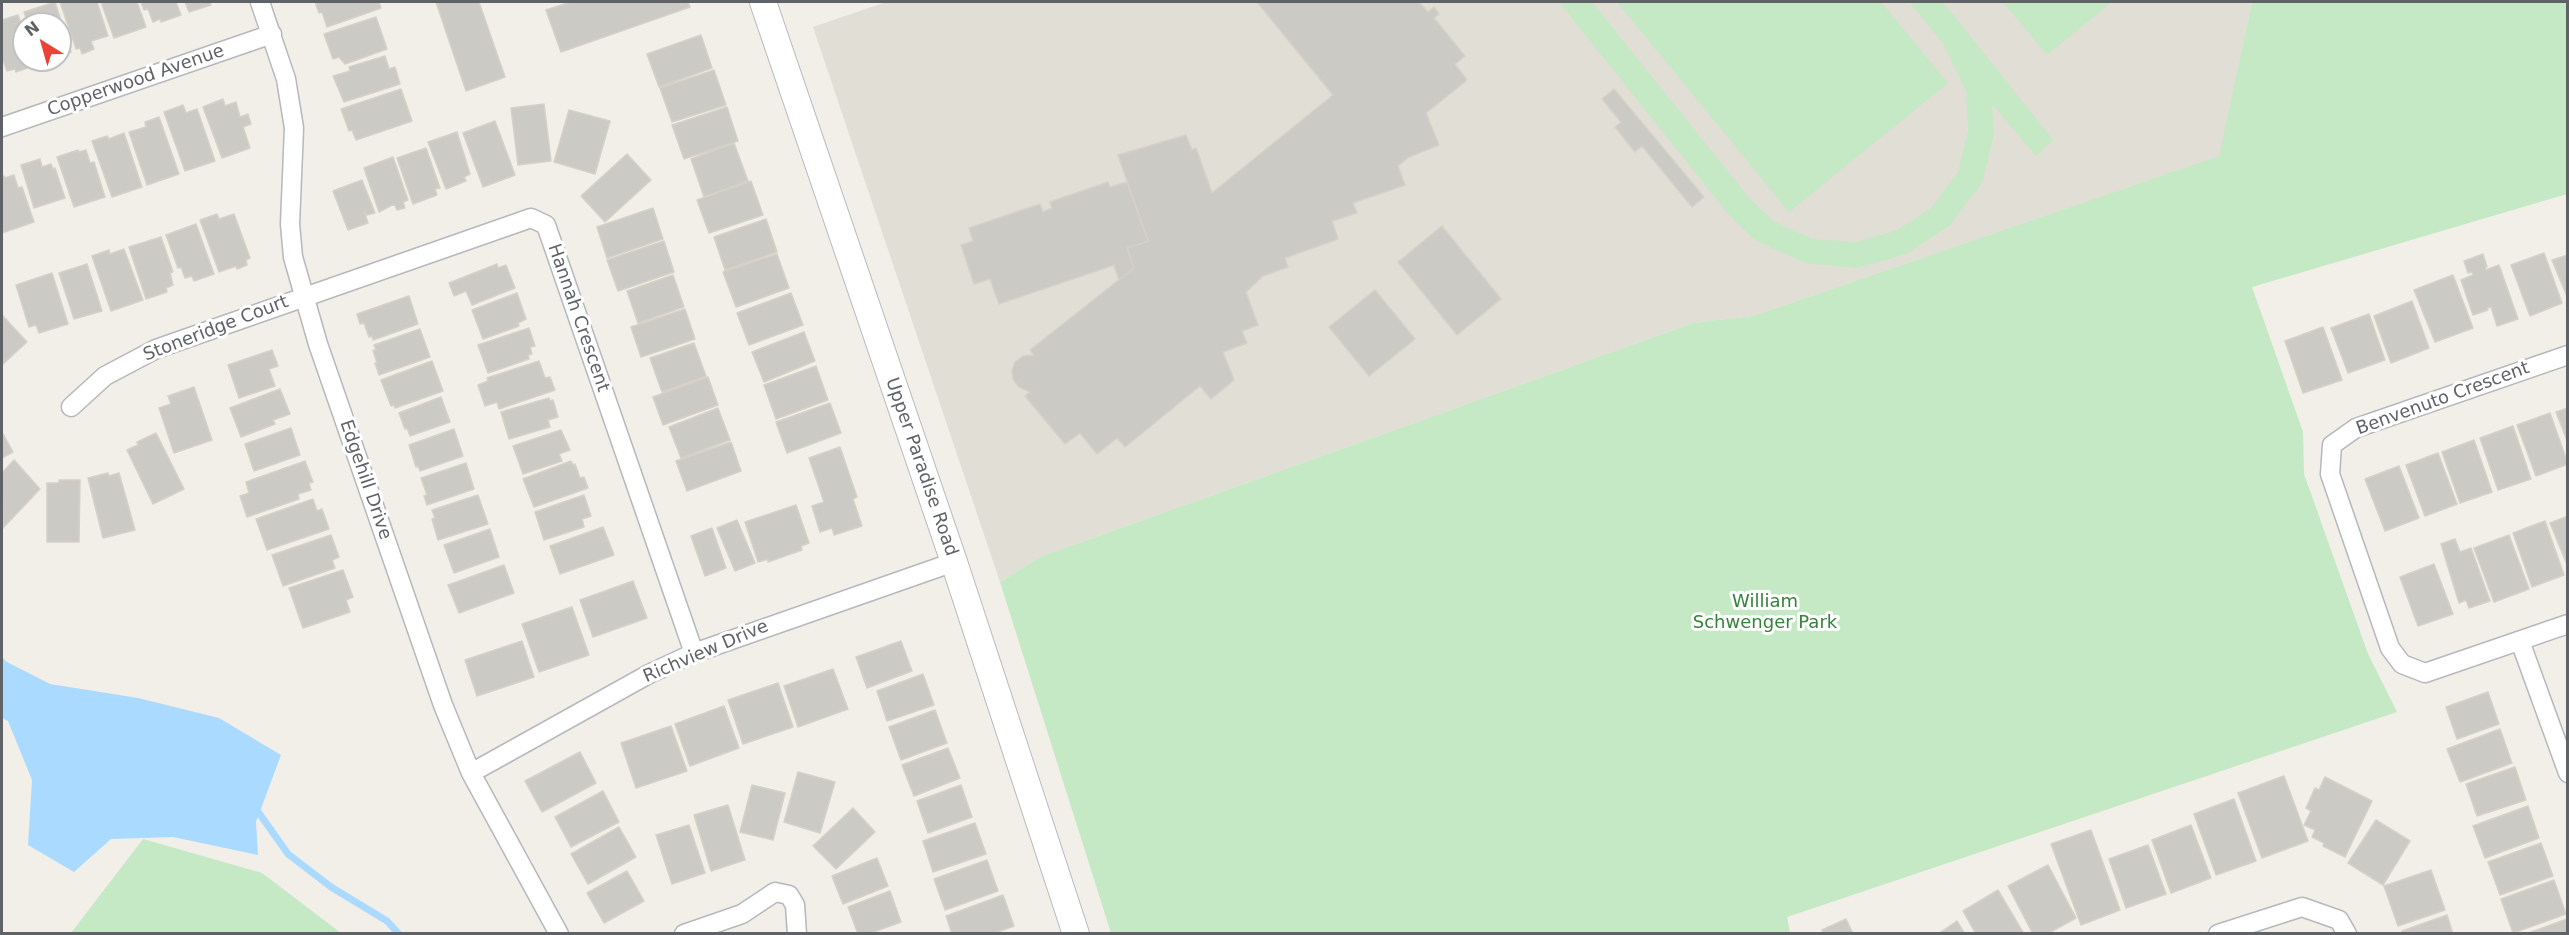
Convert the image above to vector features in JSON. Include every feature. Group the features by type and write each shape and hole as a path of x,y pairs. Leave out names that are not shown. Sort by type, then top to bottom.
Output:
{"main road":[{"name":"Upper Paradise Road","path":"763,2 954,561 1076,933"}],"street":[{"name":"Edgehill Drive","path":"260,2 286,79 294,128 290,224 292,257 318,344 436,686 471,772 559,933"},
{"name":"Copperwood Avenue","path":"2,128 272,34"},
{"name":"Hannah Crescent","path":"304,296 531,218 546,225 694,653"},
{"name":"Stoneridge Court","path":"71,407 105,376 156,349 304,296"},
{"name":"Benvenuto Crescent","path":"2568,355 2355,428 2332,445 2330,474 2390,648 2402,664 2425,673 2568,624"},
{"name":"Richview Drive","path":"471,772 650,674 694,653 954,561"},
{"path":"2520,641 2568,773"},
{"path":"684,933 742,914 775,892 789,895 795,905 797,933"},
{"path":"2218,933 2302,907 2339,920 2347,933"}],"shaded area":[{"path":"886,2 2252,2 2220,156 1753,316 1693,323 1040,557 1000,582 813,27"}],"green space":[{"path":"1559,2 1592,2 1749,198 1773,221 1812,239 1854,242 1896,231 1931,208 1958,172 1968,131 1966,91 1943,43 1909,2 1943,2 2053,140 2036,156 1992,104 1994,133 1982,183 1949,226 1906,254 1857,268 1805,263 1755,240 1730,216"},
{"path":"1617,2 1881,2 1948,83 1789,212"},
{"path":"2003,2 2112,2 2047,55"},
{"name":"William Schwenger Park","path":"2252,2 2567,2 2567,194 2252,287 2303,432 2304,474 2368,654 2397,712 1787,917 1790,933 1111,933 1000,582 1040,557 1693,323 1753,316 2219,156"},
{"path":"143,839 262,873 341,933 71,933"}],"water":[{"path":"2,657 7,662 50,684 138,698 219,718 281,755 256,822 258,855 173,837 111,839 74,872 28,845 32,780 8,721 2,718"}],"building":[{"path":"55,2 58,12 24,12"},
{"path":"60,2 97,2 108,36 91,41 94,49 82,54 80,48 76,49 72,37 72,12 63,12"},
{"path":"101,2 137,2 146,27 114,38"},
{"path":"141,2 176,2 181,15 161,22 160,19 153,22 148,9 144,10"},
{"path":"185,2 210,2 211,5 189,12"},
{"path":"315,2 379,2 381,8 327,27 322,12 319,13"},
{"path":"436,2 479,2 505,77 466,91"},
{"path":"571,2 688,2 690,7 561,52 546,10"},
{"path":"1257,2 1419,2 1428,12 1434,7 1439,14 1434,18 1465,56 1455,64 1467,80 1426,113 1439,145 1409,157 1398,166 1405,185 1353,203 1357,213 1332,221 1338,239 1285,258 1288,267 1263,276 1246,292 1258,325 1242,331 1247,343 1223,352 1234,380 1211,399 1200,386 1125,447 1117,438 1097,454 1080,433 1065,444 1025,396 1030,392 1019,387 1013,379 1012,370 1015,362 1023,356 1034,355 1030,350 1134,268 1127,248 1148,241 1118,155 1186,135 1192,150 1196,148 1212,193 1333,95"},
{"path":"12,17 12,70 7,71 2,58 2,20"},
{"path":"376,17 387,49 345,64 339,57 333,59 324,34"},
{"path":"701,35 712,68 659,87 647,54"},
{"path":"385,56 389,69 395,67 400,84 344,102 333,76 350,71 349,67"},
{"path":"714,70 726,105 672,122 660,88"},
{"path":"401,89 412,121 356,140 352,130 349,131 341,109"},
{"path":"1614,89 1704,197 1692,207 1642,146 1635,152 1615,127 1621,122 1602,99"},
{"path":"223,99 225,106 236,102 240,117 248,114 251,124 243,127 250,148 222,158 203,107"},
{"path":"544,104 551,161 518,165 511,108"},
{"path":"183,105 186,113 197,109 215,161 185,171 164,112"},
{"path":"727,107 738,141 684,159 672,125"},
{"path":"569,110 610,121 595,174 554,162"},
{"path":"159,117 179,174 147,185 129,132 146,127 145,122"},
{"path":"495,121 515,175 483,187 463,133"},
{"path":"457,132 470,174 464,177 466,181 446,189 428,142"},
{"path":"124,133 142,187 112,197 92,141 107,136 109,139"},
{"path":"734,143 748,181 704,197 691,159"},
{"path":"426,148 440,188 435,189 437,195 413,204 397,158"},
{"path":"78,150 79,152 86,150 90,163 94,162 105,197 74,207 57,157"},
{"path":"627,154 651,180 605,222 581,196"},
{"path":"393,157 408,200 403,202 405,208 397,210 394,204 379,212 364,168"},
{"path":"40,159 42,167 51,164 53,169 55,168 65,198 34,208 21,165"},
{"path":"14,175 18,188 22,187 34,222 2,233 2,176 5,178"},
{"path":"362,180 375,213 367,215 364,211 368,223 348,230 333,191"},
{"path":"751,181 763,215 709,233 697,200"},
{"path":"1108,182 1110,187 1127,182 1148,241 1127,248 1134,268 1119,280 1114,265 999,304 990,279 974,284 961,245 973,241 969,228 1040,204 1043,212 1052,208 1050,202"},
{"path":"653,208 663,239 607,258 597,227"},
{"path":"217,214 219,219 234,214 250,258 246,260 247,265 219,272 200,220"},
{"path":"766,219 777,252 725,270 714,237"},
{"path":"196,224 214,274 194,281 192,276 185,278 181,267 178,268 166,235"},
{"path":"1442,226 1501,299 1457,335 1398,262"},
{"path":"161,237 173,272 170,273 173,285 166,288 167,292 146,299 129,247"},
{"path":"664,241 674,272 618,291 607,260"},
{"path":"124,249 143,300 111,311 92,256 109,250 110,254"},
{"path":"2544,253 2562,303 2530,316 2511,265"},
{"path":"777,254 789,288 736,307 723,272"},
{"path":"2483,254 2486,270 2499,265 2518,319 2497,326 2491,307 2473,315 2461,280 2473,275 2472,272 2468,273 2464,261"},
{"path":"2568,255 2568,299 2552,260"},
{"path":"87,264 102,311 74,319 59,273"},
{"path":"497,264 498,268 506,265 515,288 472,305 466,291 454,296 449,283"},
{"path":"52,273 68,324 39,333 36,325 29,327 16,285"},
{"path":"673,275 684,307 638,323 627,291"},
{"path":"2453,275 2473,328 2435,342 2414,290"},
{"path":"1375,290 1415,339 1369,376 1329,327"},
{"path":"517,293 526,319 518,323 519,326 483,339 472,310"},
{"path":"791,293 803,325 749,345 737,313"},
{"path":"409,296 418,324 373,340 372,336 369,337 364,323 360,324 357,314"},
{"path":"2412,301 2429,348 2391,363 2374,316"},
{"path":"685,309 695,339 641,357 631,327"},
{"path":"2369,314 2385,360 2348,373 2331,328"},
{"path":"2,315 27,342 3,364 2,362"},
{"path":"2323,327 2342,380 2303,393 2285,341"},
{"path":"529,328 535,346 530,347 532,354 528,355 529,359 488,373 478,345"},
{"path":"420,329 430,357 379,375 375,363 377,363 373,350 376,350 374,345"},
{"path":"804,332 815,361 764,382 752,352"},
{"path":"694,343 706,376 662,392 650,358"},
{"path":"272,350 278,366 269,369 275,386 239,398 228,365"},
{"path":"432,361 443,391 395,408 394,405 391,406 381,380"},
{"path":"539,361 545,378 550,377 555,390 499,409 497,402 485,406 478,385 488,381 487,378"},
{"path":"816,366 828,400 776,419 764,385"},
{"path":"708,377 718,405 663,425 653,397"},
{"path":"194,387 212,440 174,453 159,408 171,404 168,396"},
{"path":"280,389 290,414 273,420 275,424 241,437 230,408"},
{"path":"441,397 450,422 410,436 399,413"},
{"path":"549,398 550,401 553,400 558,417 548,420 550,427 509,439 501,412"},
{"path":"830,403 841,433 787,453 776,422"},
{"path":"718,408 730,440 681,458 669,427"},
{"path":"2568,408 2568,443 2556,412"},
{"path":"2550,413 2568,464 2536,476 2517,425"},
{"path":"2513,426 2531,479 2498,490 2480,438"},
{"path":"291,428 300,455 254,471 245,444"},
{"path":"454,429 463,456 420,471 418,466 416,467 409,445"},
{"path":"561,430 570,450 559,454 562,461 523,474 513,446"},
{"path":"2,432 13,452 2,458"},
{"path":"156,433 184,489 153,504 127,450 138,445 137,442"},
{"path":"2474,440 2492,492 2460,503 2442,452"},
{"path":"731,442 741,471 687,491 676,461"},
{"path":"840,447 857,497 853,499 862,526 834,535 832,528 820,532 812,506 824,502 809,458"},
{"path":"2438,453 2457,504 2425,516 2406,465"},
{"path":"14,460 40,489 3,528 2,473"},
{"path":"305,461 313,482 309,483 311,490 298,494 299,499 247,517 240,496 249,493 246,482"},
{"path":"571,461 573,465 575,464 580,478 584,477 588,488 534,507 523,479"},
{"path":"466,463 474,489 427,505 424,496 427,495 421,478"},
{"path":"2399,466 2419,518 2385,531 2365,479"},
{"path":"108,473 109,476 119,473 135,530 103,538 88,478"},
{"path":"59,480 80,480 79,542 47,542 47,483 59,483"},
{"path":"478,495 488,524 438,540 432,510"},
{"path":"584,495 591,516 582,519 584,527 544,540 535,512"},
{"path":"313,499 317,511 322,509 329,529 267,550 256,519"},
{"path":"796,505 809,543 801,546 802,550 768,562 768,559 758,562 745,522"},
{"path":"2568,516 2568,567 2550,523"},
{"path":"737,520 755,563 735,571 717,528"},
{"path":"2545,521 2564,575 2532,587 2513,533"},
{"path":"603,527 614,555 560,574 550,546"},
{"path":"712,528 726,568 705,576 691,536"},
{"path":"490,529 499,557 454,573 444,545"},
{"path":"331,535 339,557 332,560 335,568 283,586 272,555"},
{"path":"2509,535 2529,589 2494,602 2474,548"},
{"path":"2455,539 2460,552 2471,548 2490,601 2469,608 2466,600 2459,603 2441,544"},
{"path":"2434,564 2453,614 2418,626 2400,577"},
{"path":"504,565 514,593 459,613 448,585"},
{"path":"343,570 353,597 346,600 350,612 303,628 289,588"},
{"path":"633,581 647,618 593,637 580,600"},
{"path":"572,607 589,655 539,672 522,624"},
{"path":"522,641 534,677 477,696 465,660"},
{"path":"901,641 912,671 867,688 856,657"},
{"path":"833,669 848,709 798,727 784,686"},
{"path":"923,674 934,705 887,721 877,691"},
{"path":"778,683 793,727 743,744 728,700"},
{"path":"2488,692 2499,724 2457,739 2446,707"},
{"path":"724,706 739,748 690,766 675,724"},
{"path":"935,710 947,743 901,760 889,727"},
{"path":"671,726 687,771 636,788 621,743"},
{"path":"2500,729 2512,763 2460,782 2447,749"},
{"path":"948,748 960,778 914,796 902,765"},
{"path":"580,752 596,783 542,812 525,781"},
{"path":"2515,767 2526,800 2477,816 2466,784"},
{"path":"798,772 835,782 820,833 784,822"},
{"path":"2284,776 2308,841 2262,858 2238,793"},
{"path":"2325,777 2372,801 2345,857 2323,846 2324,843 2312,837 2315,830 2304,825 2311,811 2306,808 2315,788 2319,790"},
{"path":"752,785 785,793 773,840 740,832"},
{"path":"961,785 972,817 928,833 917,801"},
{"path":"603,791 619,822 571,847 555,817"},
{"path":"2234,799 2256,861 2216,875 2194,814"},
{"path":"728,805 745,860 711,871 694,815"},
{"path":"2528,806 2539,838 2485,858 2473,826"},
{"path":"853,808 875,832 836,869 813,846"},
{"path":"2376,820 2410,841 2383,885 2348,863"},
{"path":"975,823 986,854 933,872 923,841"},
{"path":"689,825 705,873 672,884 656,835"},
{"path":"2191,825 2211,878 2171,893 2152,840"},
{"path":"619,827 636,857 588,884 571,854"},
{"path":"2091,830 2120,910 2081,925 2051,844"},
{"path":"2541,843 2553,876 2500,895 2488,862"},
{"path":"2148,845 2166,894 2126,908 2109,859"},
{"path":"877,858 888,886 843,904 832,876"},
{"path":"987,860 998,891 945,910 934,879"},
{"path":"2048,865 2076,918 2047,934 2033,934 2008,886"},
{"path":"2431,870 2445,910 2398,926 2384,886"},
{"path":"627,871 644,901 604,923 587,893"},
{"path":"2554,880 2566,914 2513,933 2501,899"},
{"path":"1998,890 2024,934 1976,934 1963,911"},
{"path":"890,891 901,922 868,934 858,934 848,907"},
{"path":"1003,895 1014,926 992,934 952,934 946,916"},
{"path":"2447,915 2453,934 2402,934 2402,931"},
{"path":"1846,919 1853,934 1823,934 1822,930"},
{"path":"2567,919 2568,934 2526,934"},
{"path":"1957,921 1965,934 1938,934"}],"waterway":[{"path":"254,806 288,854 331,887 387,921 399,934"}]}
